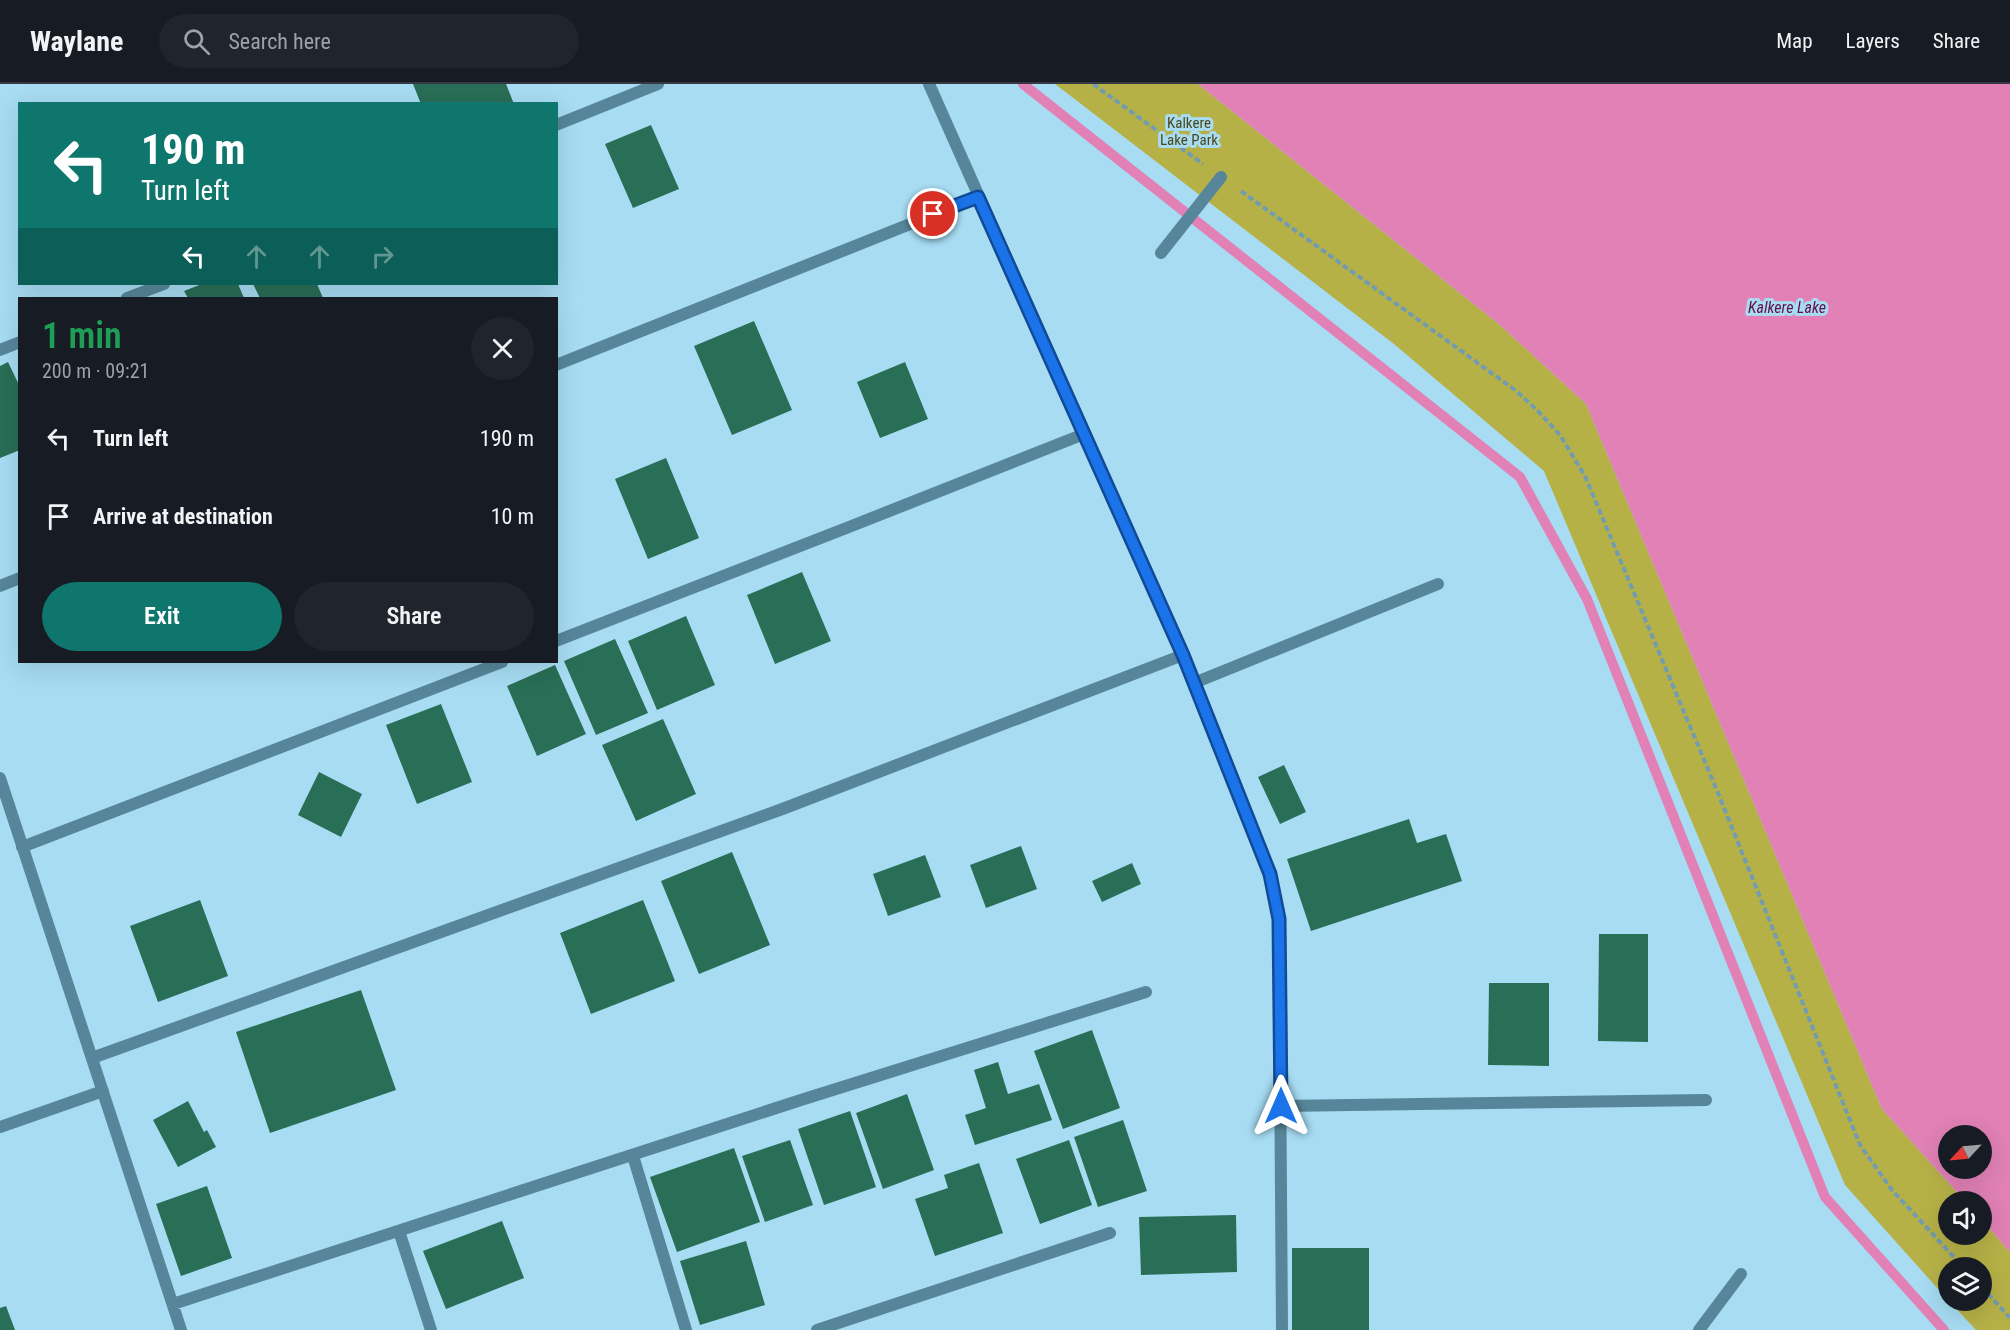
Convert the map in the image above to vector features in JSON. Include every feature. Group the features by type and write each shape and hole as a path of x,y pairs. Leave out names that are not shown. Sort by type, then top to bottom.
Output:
{"street":[{"path":"558,124 658,84"},
{"path":"929,84 1183,655 1270,874 1279,919 1282,1330"},
{"path":"1161,253 1221,177"},
{"path":"558,363 978,197"},
{"path":"130,297 161,285"},
{"path":"0,350 18,343"},
{"path":"558,639 1084,434"},
{"path":"0,586 18,580"},
{"path":"1194,683 1438,584"},
{"path":"92,1058 785,808 1183,655"},
{"path":"22,847 499,663"},
{"path":"0,778 181,1330"},
{"path":"173,1304 804,1099 1146,992"},
{"path":"0,1127 103,1091"},
{"path":"1281,1106 1706,1100"},
{"path":"633,1156 686,1330"},
{"path":"399,1231 431,1330"},
{"path":"817,1330 1110,1233"},
{"path":"1699,1330 1741,1274"}],"path":[{"path":"1093,84 1515,390 1560,435 1589,487 1718,793 1860,1145 1892,1190 1954,1257"},
{"path":"1992,1298 2010,1318"}],"green space":[{"name":"Kalkere Lake Park","path":"1055,84 1198,84 1500,325 1586,404 1882,1109 1938,1171 1938,1179 1945,1179 1956,1191 1938,1191 1938,1245 1992,1245 1992,1231 2010,1252 2010,1330 1976,1330 1958,1311 1992,1311 1992,1257 1938,1257 1938,1289 1845,1185 1544,471 1394,344"}],"water":[{"name":"Kalkere Lake","path":"1198,84 2010,84 2010,1252 1992,1231 1992,1191 1956,1191 1945,1179 1992,1179 1992,1125 1938,1125 1938,1171 1882,1109 1586,404 1500,325"}],"building":[{"path":"413,84 506,84 513,102 420,102"},
{"path":"651,125 679,189 633,208 605,144"},
{"path":"199,285 238,285 244,297 187,297 184,291"},
{"path":"254,285 317,285 323,297 260,297"},
{"path":"754,321 792,410 732,435 694,346"},
{"path":"8,362 18,383 18,451 0,458 0,366"},
{"path":"905,362 928,419 880,438 857,382"},
{"path":"666,458 699,538 648,559 615,479"},
{"path":"802,572 831,641 775,664 747,595"},
{"path":"686,616 715,685 657,710 628,641"},
{"path":"615,639 648,713 596,735 564,661"},
{"path":"555,665 586,734 537,756 507,686"},
{"path":"441,704 472,782 417,804 386,725"},
{"path":"663,719 696,794 636,821 602,745"},
{"path":"1284,765 1306,812 1280,824 1258,777"},
{"path":"319,772 362,794 341,837 298,815"},
{"path":"1409,819 1417,843 1446,834 1462,881 1311,931 1287,859"},
{"path":"1021,846 1037,889 986,908 970,865"},
{"path":"732,852 770,945 699,974 661,881"},
{"path":"925,855 941,897 888,916 873,874"},
{"path":"1132,863 1141,884 1102,902 1092,881"},
{"path":"200,900 228,976 158,1002 130,926"},
{"path":"643,900 675,981 591,1014 560,933"},
{"path":"1599,934 1648,934 1648,1042 1598,1041"},
{"path":"1489,983 1549,983 1549,1066 1488,1065"},
{"path":"361,990 396,1090 270,1133 236,1032"},
{"path":"1092,1030 1120,1108 1063,1129 1034,1051"},
{"path":"998,1062 1008,1094 1039,1084 1052,1120 975,1145 965,1115 986,1108 974,1070"},
{"path":"907,1094 934,1170 883,1189 856,1113"},
{"path":"188,1101 204,1132 207,1130 216,1147 178,1167 153,1120"},
{"path":"850,1111 876,1187 824,1205 798,1129"},
{"path":"1123,1120 1147,1191 1098,1207 1074,1137"},
{"path":"790,1140 813,1205 765,1222 742,1156"},
{"path":"1069,1140 1092,1205 1040,1224 1016,1159"},
{"path":"734,1148 760,1222 677,1252 650,1177"},
{"path":"979,1163 1003,1233 935,1256 915,1199 948,1188 944,1175"},
{"path":"207,1186 232,1258 181,1276 156,1204"},
{"path":"1236,1215 1237,1272 1141,1275 1139,1217"},
{"path":"502,1221 524,1278 446,1309 423,1251"},
{"path":"746,1241 765,1305 700,1325 680,1261"},
{"path":"1292,1248 1369,1248 1369,1330 1292,1330"},
{"path":"6,1306 15,1330 0,1330 0,1308"}],"waterway":[{"path":"1023,84 1520,477 1587,599 1825,1197 1944,1330"}],"route":[{"path":"933,214 978,197 1183,655 1270,874 1279,919 1281,1106"}]}
